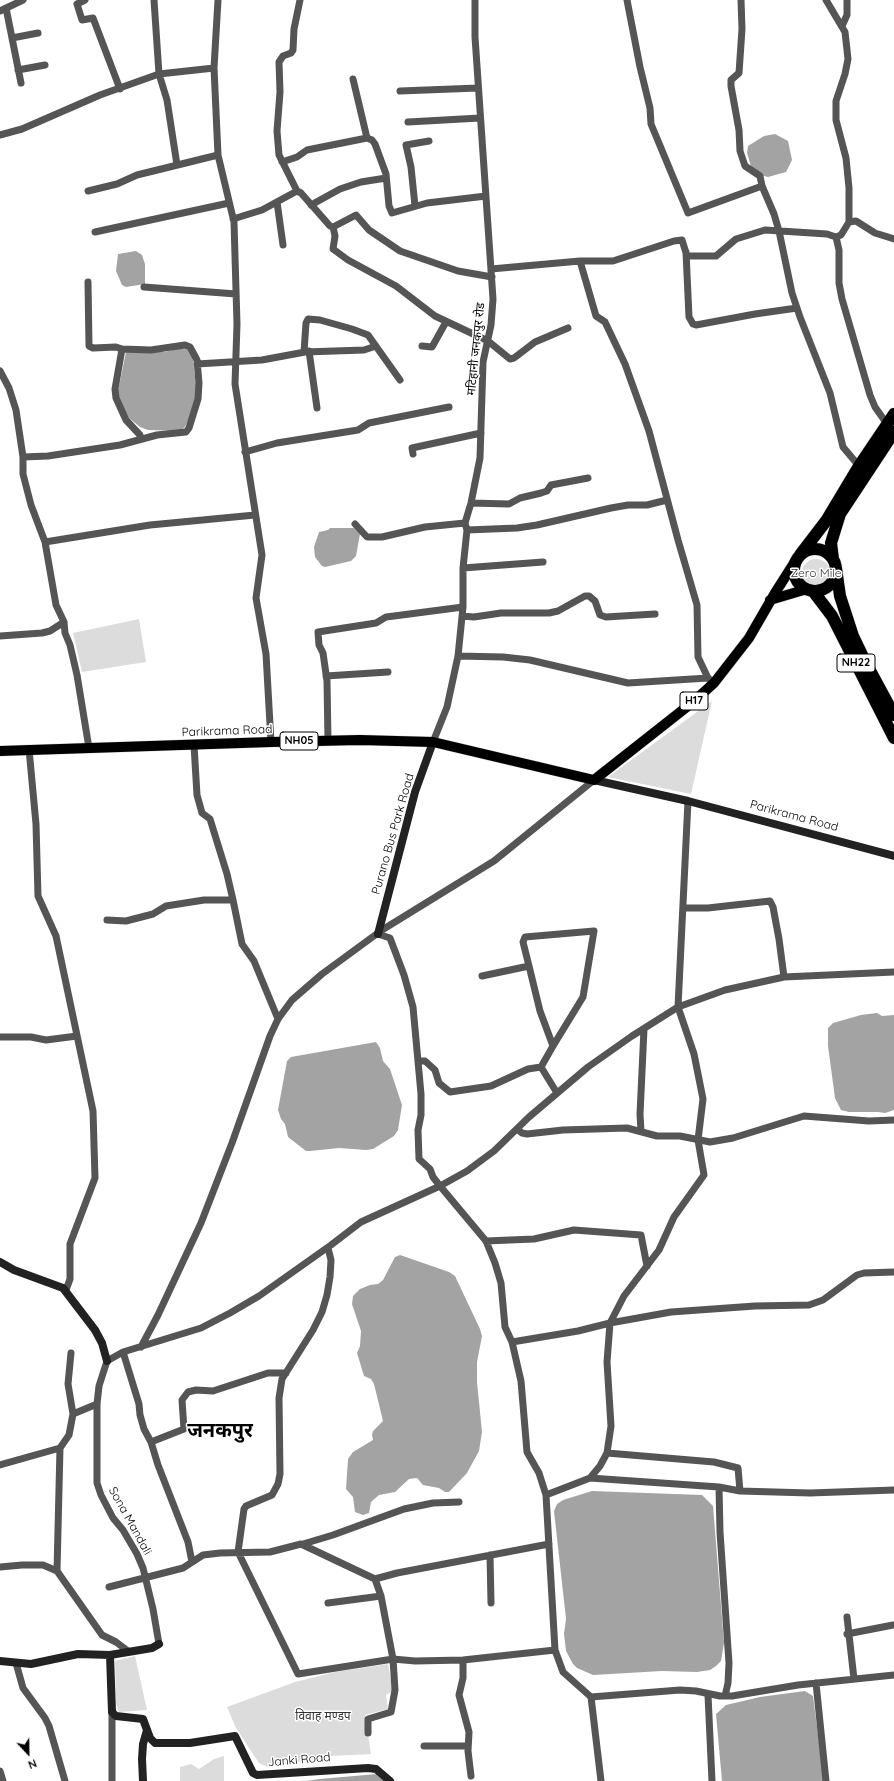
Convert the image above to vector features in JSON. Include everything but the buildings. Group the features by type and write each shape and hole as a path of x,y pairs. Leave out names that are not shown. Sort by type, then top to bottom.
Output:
{"highway":[{"name":"NH22","path":"894,414 891,428 840,514 831,543 840,596 851,630 866,663 894,715"},
{"name":"NH22","path":"891,428 859,466 826,521 798,557 794,568 794,575 800,585 810,590 832,616 894,738"},
{"path":"798,557 808,550 818,549 827,552 835,564"},
{"name":"NH22","path":"810,590 824,589 830,584 835,577 835,564"}],"main road":[{"name":"H17","path":"594,780 693,702 749,638 770,600 798,557"},
{"path":"770,600 810,590"},
{"name":"Parikrama Road","path":"0,752 271,742 433,742 594,780"}],"street":[{"path":"21,83 12,38 3,10 23,0"},
{"path":"85,0 76,4 82,20 93,18 120,89"},
{"path":"154,0 160,74 167,100 177,165"},
{"path":"218,0 214,68 218,155 233,219 237,324 235,384 262,555 256,598 266,654 271,742"},
{"path":"300,0 292,53 283,56 279,62 280,92 277,131 278,146 282,162 297,191 301,193 325,222 333,227 335,236 333,249 348,260 396,286 446,322 488,341 510,359 535,342 568,328"},
{"name":"मटिहानी जनकपुर रोड","path":"433,742 447,707 458,656 463,607 463,568 466,526 480,458 483,362 488,341 493,300 478,88 475,37 475,0"},
{"path":"627,0 640,67 650,108 652,124 688,213 762,186"},
{"path":"741,0 742,29 739,73 731,80 739,130 740,151 745,166 760,176 762,186 774,214 779,231 785,263 798,308 830,393 843,447 859,466"},
{"path":"682,240 687,256 716,256 736,239 765,230 827,234 836,237 841,235 849,222 850,188 846,158 836,120 836,101 845,74 848,59 845,32 834,16 826,0"},
{"path":"842,26 847,15 847,0"},
{"path":"12,38 38,33"},
{"path":"18,70 45,64"},
{"path":"0,135 22,129 100,95 160,74 214,68"},
{"path":"352,79 367,138"},
{"path":"400,91 478,88"},
{"path":"408,122 480,118"},
{"path":"282,162 297,157 307,150 367,138 372,140 375,144 386,178 389,206 392,213 427,203 486,196"},
{"path":"415,206 411,167 406,145 429,141"},
{"path":"88,191 117,184 137,175 218,155"},
{"path":"311,205 340,189 361,182 386,178"},
{"path":"233,219 251,214 297,191"},
{"path":"277,202 283,245"},
{"path":"95,232 229,203"},
{"path":"333,227 356,215 369,230 400,251 458,271 492,277"},
{"path":"849,222 856,221 875,233 894,239"},
{"path":"836,237 839,250 839,283 842,299 870,395 878,412 891,428"},
{"path":"491,269 580,261 613,261 674,241 682,240"},
{"path":"682,240 687,256 689,317 693,324 696,325 798,308"},
{"path":"458,656 503,657 530,660 628,683 711,681 698,658 697,605 649,431 634,387 605,322 596,316 580,261"},
{"path":"23,457 48,456 120,445 166,434 183,433 189,428 198,399 197,364 194,352 190,347 185,345 151,350 122,349 116,347 93,348 89,346 88,282"},
{"path":"144,287 236,294"},
{"path":"317,408 306,352 306,323 308,319 320,320 368,335 400,380"},
{"path":"422,346 432,347 446,322"},
{"path":"197,364 274,359 306,352 364,350 376,346"},
{"path":"122,349 115,389 116,398 126,420 142,439"},
{"path":"0,371 14,401 23,457 23,474 31,505 45,542 56,605 64,622 65,633 70,646 77,675 89,748"},
{"path":"245,452 277,443 358,430 369,423 449,407"},
{"path":"413,454 412,448 481,434"},
{"path":"471,503 509,504 520,498 547,491 551,485 588,478"},
{"path":"355,524 367,537 382,537 425,527 466,526 511,528 537,525 611,508 628,505 647,505 667,500"},
{"path":"45,542 150,525 255,515"},
{"path":"463,568 543,562"},
{"path":"462,616 474,617 501,614 549,613 558,611 589,596 595,601 600,615 606,617 655,614"},
{"path":"328,741 326,676 323,653 319,645 317,634 321,630 376,623 386,617 463,607"},
{"path":"0,636 42,633 50,631 64,622"},
{"path":"326,676 388,672"},
{"name":"Purano Bus Park Road","path":"378,934 416,792 433,742"},
{"path":"194,745 199,801 202,813 210,819 227,874 242,944 254,961 278,1019"},
{"path":"29,750 36,824 38,896 56,936 92,1111 95,1178 70,1244 70,1279 66,1290"},
{"path":"141,1347 158,1315 201,1223 232,1143 261,1057 278,1019 292,1000 322,974 378,934 494,861 594,780"},
{"name":"NH05","path":"594,780 688,801"},
{"path":"590,1478 600,1466 607,1453 611,1426 607,1362 610,1323 624,1296 659,1250 674,1217 704,1176 698,1140 703,1099 694,1054 678,1007 688,801"},
{"name":"Parikrama Road","path":"688,801 894,856"},
{"path":"107,920 126,921 153,914 166,906 204,900 233,900"},
{"path":"683,908 708,908 770,901 779,939 784,977"},
{"path":"541,1067 552,1046 583,997 594,931 525,937 523,942 540,1011 552,1046"},
{"path":"378,934 390,938 404,975 414,1015 421,1115 418,1130 419,1159 430,1169 433,1177 486,1241 496,1263 501,1283 505,1327 512,1342 521,1381 527,1452 539,1473 546,1494 555,1650 563,1672 592,1697 601,1781"},
{"path":"482,976 529,966"},
{"path":"0,1262 14,1270 66,1290 95,1330 102,1343 107,1361 124,1352 201,1328 230,1313 259,1296 328,1248 360,1222 440,1186 467,1171 494,1151 557,1093 594,1062 678,1007 725,990 784,977 894,972"},
{"path":"640,1131 644,1029"},
{"path":"0,1037 31,1037 46,1040 77,1036"},
{"path":"418,1061 425,1061 435,1070 439,1083 450,1092 492,1086 528,1069 541,1067"},
{"path":"541,1067 557,1093"},
{"path":"517,1129 522,1133 527,1134 599,1128 627,1128 657,1136 680,1136 710,1142 733,1138 804,1116 869,1121 894,1120"},
{"path":"486,1241 534,1239 574,1230 642,1235 647,1266"},
{"path":"328,1248 331,1260 330,1277 322,1312 313,1330 282,1379 279,1398 280,1474 278,1484 272,1495 246,1506 244,1509 238,1552 298,1674 393,1659 415,1661 463,1660 555,1650"},
{"path":"512,1342 578,1331 610,1323 671,1312 701,1309 809,1305 823,1300 857,1275 864,1273 894,1272"},
{"path":"124,1352 139,1404 140,1416 188,1542 192,1562"},
{"path":"58,1571 60,1448 68,1435 73,1414 68,1384 71,1353"},
{"name":"Sona Mandali","path":"107,1361 97,1404 97,1482 101,1495 113,1518 123,1530 137,1554 145,1579 159,1644"},
{"path":"151,1442 184,1429 182,1400 188,1392 196,1390 213,1391 268,1373 286,1373"},
{"path":"73,1414 97,1404"},
{"path":"0,1465 60,1448"},
{"path":"607,1453 714,1462 738,1468 740,1490"},
{"path":"546,1494 590,1478 719,1487 740,1490 810,1492 894,1491"},
{"path":"719,1487 720,1532 729,1664 728,1683 725,1696"},
{"path":"109,1587 145,1579 182,1568 203,1555 238,1552 270,1552 333,1536 404,1509 433,1503 459,1502"},
{"path":"303,1544 375,1579 397,1572 549,1544"},
{"path":"490,1555 491,1603"},
{"path":"0,1567 43,1565 58,1571 102,1635 116,1642 128,1651"},
{"path":"368,1733 369,1718 391,1712 395,1690 393,1659 381,1596 375,1579"},
{"path":"328,1603 381,1596"},
{"path":"847,1616 847,1634 854,1679"},
{"path":"847,1634 893,1625"},
{"path":"0,1661 31,1664 41,1663 78,1654 110,1654 152,1648 159,1644"},
{"path":"110,1654 112,1781"},
{"path":"463,1660 463,1678 459,1695 469,1732 468,1746 470,1776"},
{"path":"16,1663 23,1688 45,1718 49,1726 65,1781"},
{"path":"592,1697 680,1690 696,1691 708,1695 725,1696 756,1693 816,1683 894,1675"},
{"path":"816,1683 826,1781"},
{"path":"708,1695 712,1781"},
{"name":"Janki Road","path":"112,1712 116,1716 143,1719 152,1741 167,1744 190,1743 235,1736 253,1773 258,1778 368,1768 376,1769 382,1772 390,1781"},
{"path":"143,1781 143,1744 147,1730"},
{"path":"424,1746 468,1746"},
{"path":"0,1771 3,1781"}],"green space":[{"name":"Zero Mile","path":"816,559 826,563 830,573 826,583 816,587 806,583 802,573 806,563"},
{"path":"139,619 146,662 82,672 73,633"},
{"path":"712,701 691,794 608,777"},
{"path":"135,1656 147,1710 119,1712 116,1704 115,1661"},
{"name":"विवाह मण्डप","path":"388,1664 393,1691 386,1695 388,1709 365,1715 371,1754 331,1756 268,1767 259,1763 236,1728 227,1707 295,1682 335,1672"},
{"path":"224,1756 224,1781 180,1781 180,1767 191,1764 199,1769 214,1759"}],"shaded area":[{"path":"775,134 788,141 792,160 786,172 768,177 760,175 751,166 747,153 748,146 764,136"},
{"path":"136,251 142,255 145,264 145,284 126,287 122,285 116,271 118,254"},
{"path":"181,348 189,350 193,360 196,401 190,419 184,428 179,431 148,430 140,427 129,418 117,396 126,352 165,352"},
{"path":"330,528 354,528 360,534 356,556 351,561 325,567 322,566 315,557 314,547 319,532"},
{"path":"877,1013 882,1016 894,1015 894,1110 885,1113 849,1112 841,1110 835,1098 828,1046 828,1028 833,1023 861,1015"},
{"path":"376,1042 380,1048 383,1061 390,1069 402,1105 398,1130 394,1136 373,1149 366,1150 339,1148 306,1151 288,1137 285,1124 281,1119 278,1110 287,1061 291,1057"},
{"path":"400,1255 449,1272 455,1276 480,1329 482,1336 477,1362 477,1382 482,1432 479,1451 467,1473 449,1492 445,1492 439,1488 423,1485 417,1478 409,1479 395,1492 379,1495 371,1502 369,1513 363,1515 355,1512 353,1497 346,1489 348,1459 353,1452 373,1440 373,1431 383,1421 374,1384 371,1379 364,1376 357,1353 360,1346 361,1331 352,1304 353,1296 360,1289 378,1284 383,1280 395,1257"},
{"path":"592,1491 702,1495 713,1506 724,1643 721,1661 716,1666 710,1670 697,1672 662,1671 593,1675 577,1668 573,1664 566,1651 564,1634 566,1619 554,1511 557,1504 563,1500"},
{"path":"805,1691 813,1696 824,1781 722,1781 716,1714 726,1705 760,1697"},
{"path":"377,1774 385,1781 306,1781 320,1779"}],"district":[{"name":"जनकपुर","path":"220,1431"}]}
